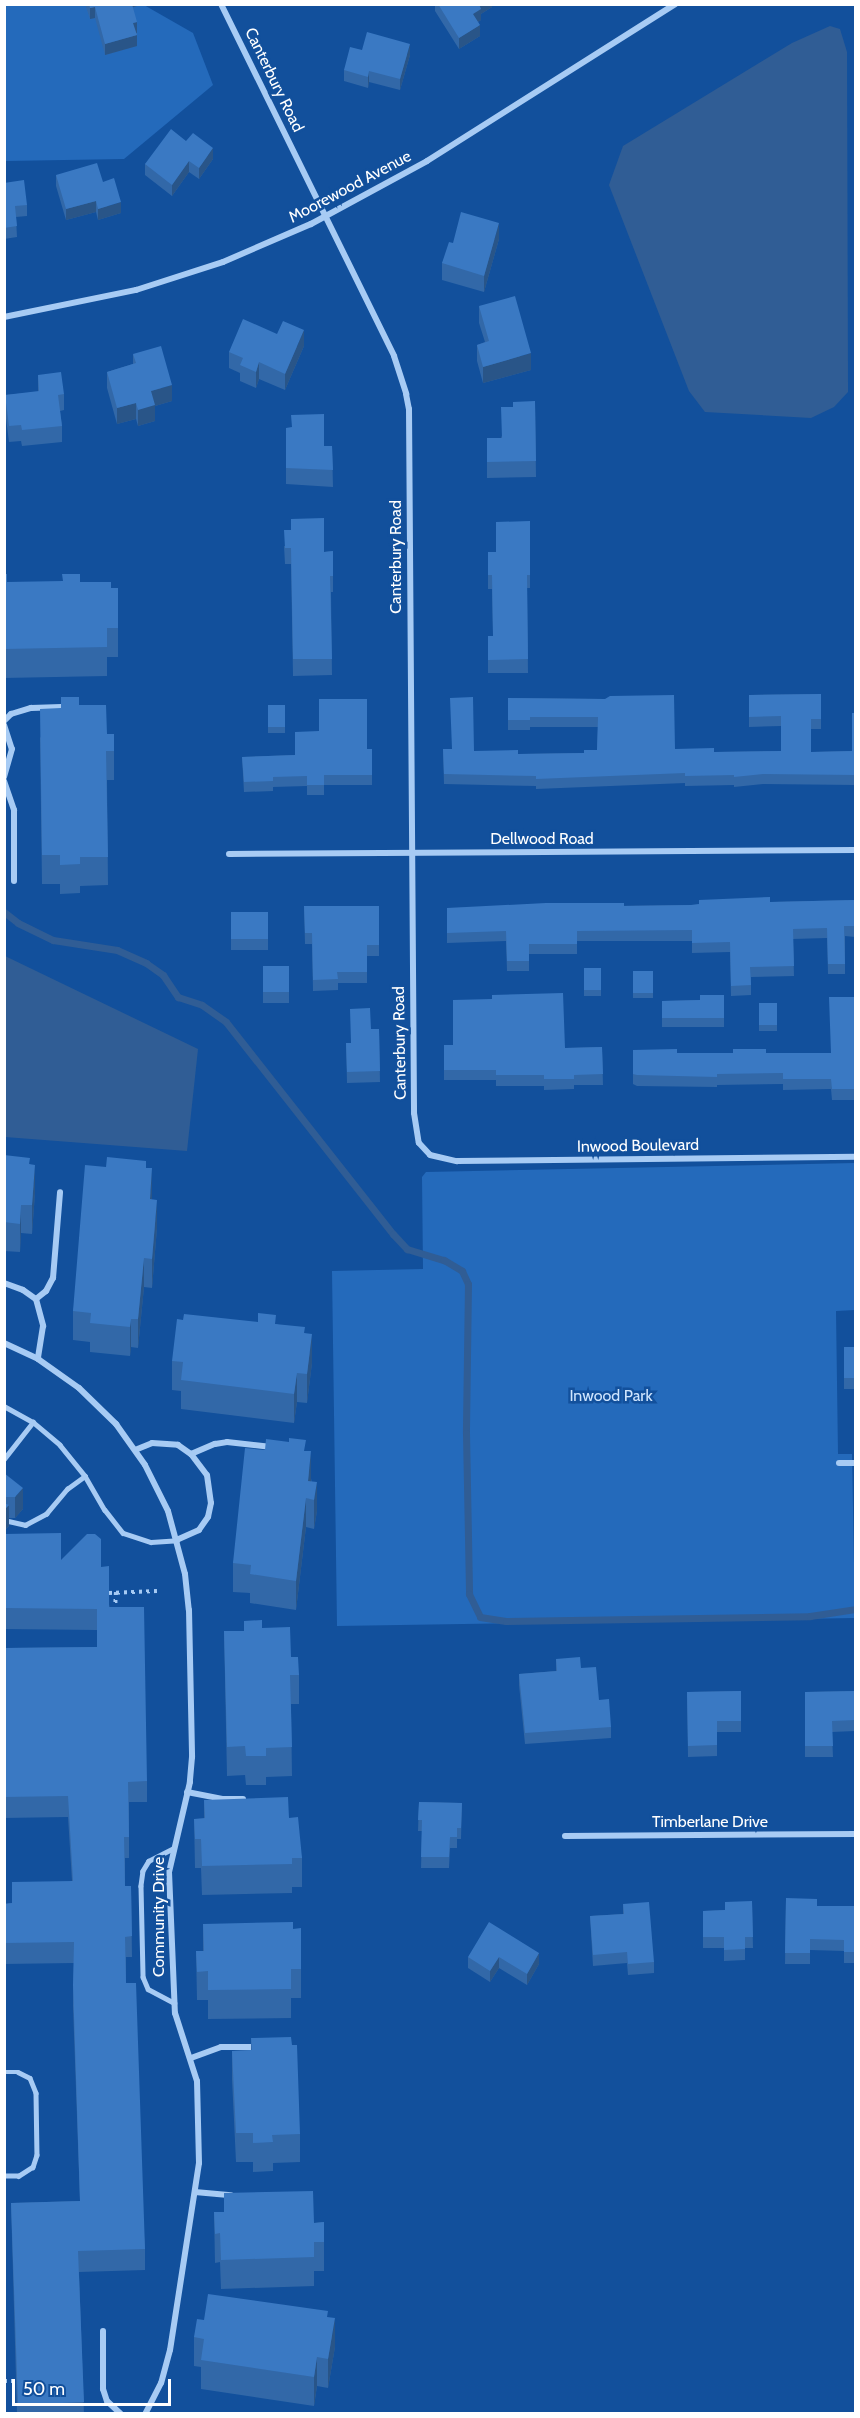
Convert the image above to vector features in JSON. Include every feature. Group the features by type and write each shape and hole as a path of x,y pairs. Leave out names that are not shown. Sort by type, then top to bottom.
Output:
{"street":[{"name":"Canterbury Road","path":"221,4 394,356 402,376 409,408 414,1113 416,1137 423,1149"},
{"name":"Moorewood Avenue","path":"4,317 80,304 166,281 223,261 326,217 417,167 675,4"},
{"path":"14,881 14,810 4,779 12,749 4,723 11,714 31,708 76,707"},
{"name":"Dellwood Road","path":"229,854 855,850"},
{"name":"Inwood Boulevard","path":"423,1149 438,1159 457,1161 855,1157"},
{"path":"36,1299 46,1291 52,1278 60,1192"},
{"path":"4,1283 23,1290 36,1299 43,1326 38,1359"},
{"name":"Community Drive","path":"4,1343 38,1359 79,1388 116,1424 135,1450 168,1511 183,1560 189,1610 192,1757 187,1792 169,1872 174,2004 197,2081 199,2163 170,2350 161,2383 145,2414"},
{"path":"135,1450 152,1443 166,1442 178,1445 191,1454 207,1475 211,1503 208,1517 199,1530 177,1540"},
{"path":"191,1454 215,1444 227,1442 280,1448"},
{"path":"839,1463 855,1463"},
{"path":"187,1792 222,1799 255,1798"},
{"name":"Timberlane Drive","path":"565,1836 855,1834"},
{"path":"190,2058 221,2048 264,2047"},
{"path":"195,2192 244,2195"},
{"path":"103,2331 103,2389 107,2401 121,2414"}],"lane":[{"path":"4,1406 33,1422 60,1445 85,1476 105,1510 123,1533 151,1542 177,1540"},
{"path":"4,1459 33,1422"},
{"path":"4,1520 25,1525 46,1514 67,1489 85,1476"},
{"path":"173,1848 149,1862 143,1871 141,1886 143,1977 148,1989 174,2004"},
{"path":"4,2072 18,2072 30,2078 36,2093 37,2155 33,2167 19,2176 4,2176"}],"path":[{"path":"114,1618 116,1592"},
{"path":"109,1593 156,1592"},
{"path":"4,2381 16,2381"}],"green space":[{"path":"4,5 144,5 193,33 213,85 124,159 5,161"},
{"name":"Inwood Park","path":"855,1163 855,1310 836,1311 838,1454 852,1454 855,1618 337,1626 332,1271 423,1269 422,1177 426,1172"}],"shaded area":[{"path":"830,26 840,29 847,52 848,392 834,407 811,418 705,412 689,391 609,185 623,146 792,43"},
{"path":"5,956 198,1049 187,1151 5,1137"}],"building":[{"path":"89,4 132,4 137,22 133,23 137,35 105,44 95,7 90,8"},
{"path":"438,4 479,4 481,9 473,14 480,25 459,38"},
{"path":"367,32 410,44 400,79 369,71 368,77 344,70 350,47 362,50"},
{"path":"171,129 186,141 193,133 213,148 199,168 189,161 172,185 145,164"},
{"path":"97,163 103,182 114,178 121,202 98,209 96,201 66,209 56,175"},
{"path":"24,180 27,205 15,206 17,226 4,228 4,183"},
{"path":"461,212 499,223 484,276 442,263 449,242 453,243"},
{"path":"515,296 531,353 483,367 477,345 489,341 479,306"},
{"path":"243,319 277,334 283,321 304,330 285,374 259,362 256,372 240,365 243,358 229,352"},
{"path":"161,346 172,385 151,391 155,405 138,410 136,403 117,408 107,372 136,363 133,354"},
{"path":"61,372 64,394 58,395 62,426 22,430 21,425 9,426 5,395 39,391 38,375"},
{"path":"535,401 536,461 487,462 487,438 502,438 501,407 513,407 513,402"},
{"path":"324,414 324,446 332,446 333,470 286,468 286,428 292,427 291,415"},
{"path":"324,518 324,552 333,551 333,576 330,576 332,659 293,659 291,548 285,548 284,530 291,530 291,519"},
{"path":"530,521 530,575 527,575 528,659 488,660 488,636 493,636 492,575 488,575 488,552 496,552 496,522"},
{"path":"4,574 7,574 7,582 63,581 62,574 80,574 80,582 111,582 111,588 118,588 118,628 107,628 107,647 4,649"},
{"path":"821,694 821,719 811,719 811,752 852,751 852,713 855,713 855,775 763,774 734,777 734,775 685,776 685,773 536,779 536,776 444,774 443,749 452,749 450,698 473,697 474,751 518,750 518,754 584,753 584,750 597,750 598,717 530,717 530,720 508,720 508,698 605,699 610,696 674,695 675,749 714,748 714,752 781,751 781,716 749,717 749,695"},
{"path":"61,697 79,697 79,705 106,705 107,734 114,734 114,751 106,751 108,857 80,857 80,864 60,865 60,855 42,855 40,709 61,708"},
{"path":"319,699 367,699 367,749 372,749 372,775 324,775 324,785 307,785 307,776 273,777 273,781 244,782 242,757 295,755 295,732 319,731"},
{"path":"268,705 285,705 285,727 268,727"},
{"path":"770,897 770,902 855,900 855,926 844,926 845,964 828,964 827,928 793,929 794,966 750,967 751,985 731,986 730,942 692,943 692,930 577,931 577,944 529,944 529,961 507,961 506,931 447,933 447,908 546,903 624,903 624,906 691,905 699,904 699,900"},
{"path":"304,906 379,906 379,945 367,945 367,972 337,972 338,979 313,980 312,933 305,933"},
{"path":"231,912 268,912 268,939 231,939"},
{"path":"263,966 289,966 289,992 263,992"},
{"path":"584,968 601,968 601,990 584,990"},
{"path":"633,971 653,971 653,993 633,993"},
{"path":"563,993 565,1048 602,1047 603,1074 574,1075 574,1079 544,1079 544,1075 496,1075 496,1070 444,1070 444,1045 453,1045 453,1000 492,999 492,995"},
{"path":"700,995 724,995 724,1018 662,1018 662,1001 700,1000"},
{"path":"829,997 855,997 855,1089 832,1089 831,1079 783,1079 783,1073 717,1074 717,1077 633,1074 633,1050 677,1049 677,1053 733,1053 733,1049 766,1049 766,1053 831,1053"},
{"path":"759,1003 777,1003 777,1025 759,1025"},
{"path":"370,1008 371,1029 379,1029 380,1071 347,1072 346,1043 351,1043 350,1009"},
{"path":"4,1155 30,1158 29,1164 35,1165 32,1205 21,1205 20,1224 4,1222"},
{"path":"107,1157 146,1161 146,1168 152,1168 150,1199 157,1200 152,1259 144,1258 138,1319 131,1319 130,1327 90,1323 91,1313 73,1311 85,1165 106,1167"},
{"path":"258,1313 276,1315 275,1324 305,1327 304,1333 312,1334 307,1374 297,1373 294,1394 181,1380 183,1362 172,1361 177,1319 183,1320 184,1314 258,1322"},
{"path":"844,1347 855,1347 855,1378 844,1378"},
{"path":"289,1438 306,1440 304,1451 311,1451 308,1481 317,1482 314,1500 306,1498 296,1581 250,1574 251,1565 233,1563 245,1448 265,1450 266,1439 289,1442"},
{"path":"4,1473 23,1488 15,1497 4,1497"},
{"path":"61,1533 61,1560 87,1534 95,1534 101,1539 101,1567 109,1566 109,1607 144,1607 147,1781 128,1782 129,1837 124,1837 125,1886 131,1886 132,1936 125,1937 126,1983 136,1983 145,2249 78,2251 84,2402 18,2405 11,2203 80,2201 73,1985 74,1942 4,1943 4,1904 12,1903 12,1882 73,1881 68,1796 4,1797 4,1648 97,1647 97,1609 4,1608 4,1534"},
{"path":"262,1620 262,1628 290,1627 291,1657 298,1657 299,1675 290,1675 292,1747 266,1748 266,1756 246,1756 245,1746 227,1747 224,1631 244,1631 244,1621"},
{"path":"580,1657 581,1668 596,1667 599,1700 609,1699 611,1727 525,1733 519,1674 557,1671 556,1659"},
{"path":"741,1691 741,1721 717,1721 717,1745 688,1746 687,1692"},
{"path":"855,1691 855,1720 832,1721 833,1746 805,1746 805,1692"},
{"path":"288,1797 289,1818 298,1817 302,1858 292,1858 292,1864 202,1866 201,1839 195,1839 194,1819 205,1818 204,1800"},
{"path":"419,1802 462,1803 461,1828 457,1828 457,1837 450,1837 449,1857 421,1857 422,1820 418,1820"},
{"path":"786,1898 817,1899 817,1906 855,1906 855,1952 844,1952 844,1940 810,1939 810,1953 785,1953"},
{"path":"752,1901 753,1937 745,1937 745,1949 724,1950 724,1937 703,1937 703,1911 725,1910 725,1902"},
{"path":"649,1902 654,1962 628,1964 627,1952 593,1955 590,1916 624,1914 623,1904"},
{"path":"293,1922 293,1929 301,1928 301,1969 291,1969 291,1989 208,1990 208,1971 197,1972 196,1951 204,1951 203,1924"},
{"path":"489,1922 539,1953 527,1974 499,1957 490,1971 468,1957"},
{"path":"291,2037 292,2045 297,2045 300,2134 272,2135 273,2142 253,2143 253,2133 236,2133 232,2051 252,2050 251,2038"},
{"path":"313,2191 314,2223 324,2222 324,2242 314,2242 314,2257 221,2260 220,2233 215,2234 214,2212 224,2212 224,2193"},
{"path":"208,2294 328,2311 327,2317 335,2318 328,2359 317,2357 314,2377 201,2360 204,2339 194,2337 197,2319 204,2320"}],"waterway":[{"path":"4,912 18,923 53,940 117,950 146,963 163,975 178,997 202,1005 226,1022 407,1249 444,1260 462,1271 468,1284 466,1433 469,1594 480,1617 506,1621 810,1616 856,1609"}]}
